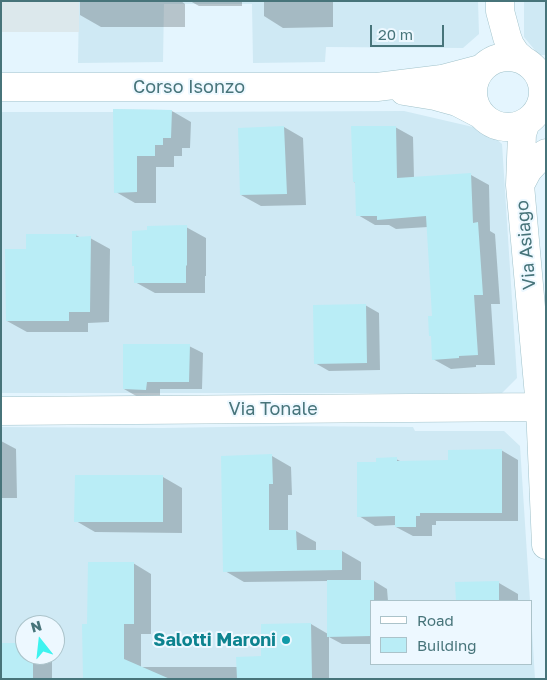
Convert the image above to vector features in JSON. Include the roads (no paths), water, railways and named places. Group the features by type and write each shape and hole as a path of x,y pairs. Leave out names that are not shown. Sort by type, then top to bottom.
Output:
{"street":[{"path":"500,6 503,26 510,45 516,54 533,65 541,79 544,95 535,119 511,128 503,127 487,120 474,104 472,92 474,80 492,51 497,36 500,6"},
{"path":"482,67 502,57 513,57 533,65"},
{"name":"Corso Isonzo","path":"1,87 378,87 442,79 482,67"},
{"name":"Corso Isonzo","path":"378,87 435,96 456,102 487,120"},
{"name":"Via Asiago","path":"520,184 522,134 535,119"},
{"name":"Via Asiago","path":"487,120 505,136 513,153 520,184 543,406 546,544"},
{"name":"Via Asiago","path":"520,184 528,170 546,153"},
{"name":"Via Tonale","path":"1,411 543,406"}],"place":[{"name":"Salotti Maroni","path":"286,640"}]}
